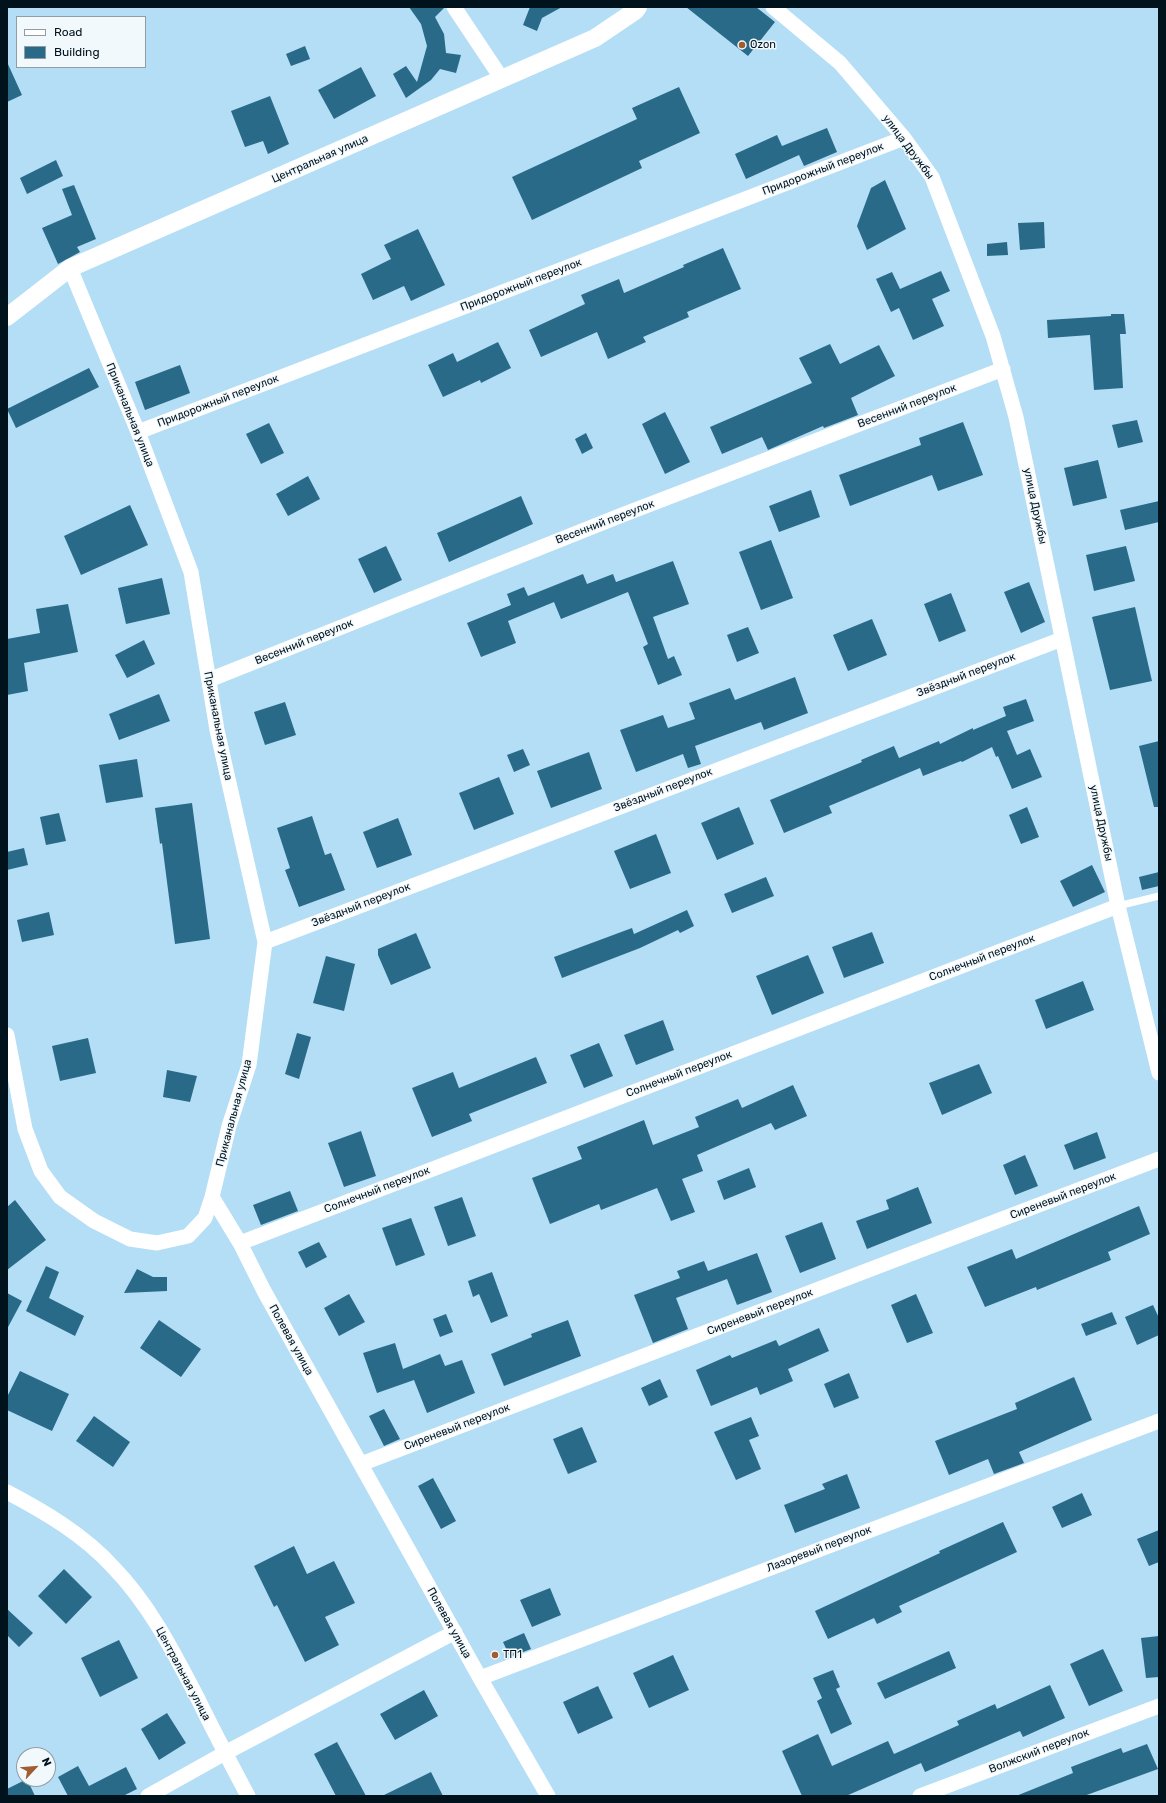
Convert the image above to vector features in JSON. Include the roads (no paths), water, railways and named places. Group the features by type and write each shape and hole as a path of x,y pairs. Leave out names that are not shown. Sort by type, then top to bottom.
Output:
{"street":[{"path":"454,7 502,79"},
{"name":"Центральная улица","path":"7,317 70,268 595,38 635,11 638,7"},
{"name":"улица Дружбы","path":"773,7 840,63 904,138 932,177 993,336 1016,417 1118,906 1159,1072"},
{"name":"Придорожный переулок","path":"138,432 904,138"},
{"name":"Приканальная улица","path":"70,268 138,432 191,572 217,730 265,942 248,1065 229,1126 212,1197"},
{"name":"Весенний переулок","path":"209,680 622,515 1003,369"},
{"name":"Звёздный переулок","path":"265,942 1062,639"},
{"name":"Солнечный переулок","path":"240,1243 1118,906"},
{"path":"7,1035 25,1129 41,1171 60,1197 94,1221 130,1239 157,1243 188,1236 205,1218 212,1197"},
{"name":"Сиреневый переулок","path":"361,1464 1159,1159"},
{"name":"Полевая улица","path":"212,1197 240,1243 264,1291 480,1678 548,1796"},
{"name":"Лазоревый переулок","path":"480,1678 1159,1421"},
{"name":"Центральная улица","path":"7,1492 52,1518 87,1543 113,1566 135,1592 175,1654 248,1796"},
{"path":"148,1796 225,1753 455,1632"},
{"name":"Волжский переулок","path":"920,1796 1159,1706"}],"lane":[{"path":"1118,906 1159,896"}],"place":[{"name":"Ozon","path":"742,45"},
{"name":"ТП1","path":"495,1655"}]}
